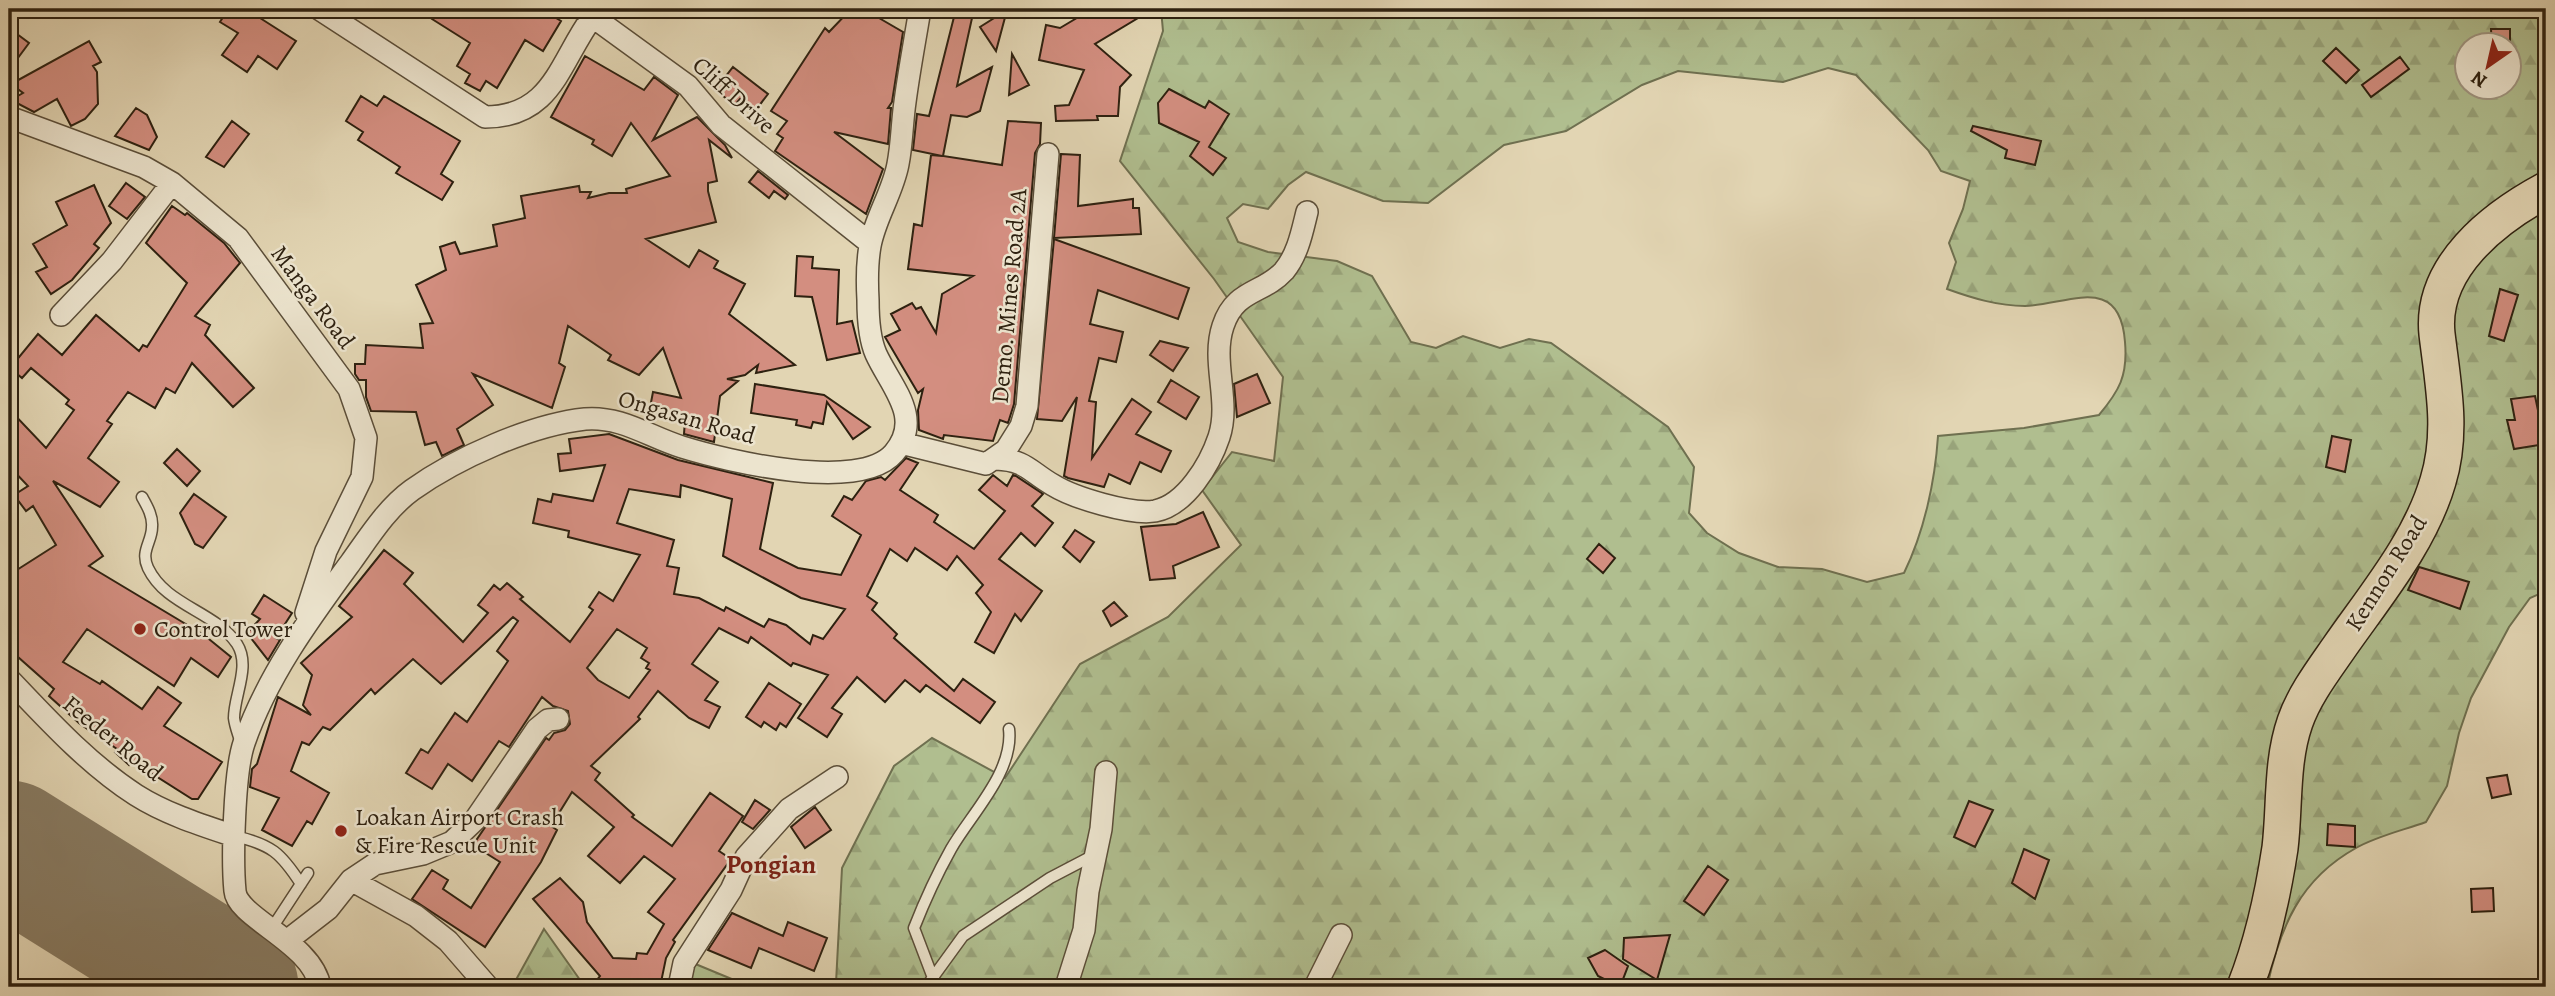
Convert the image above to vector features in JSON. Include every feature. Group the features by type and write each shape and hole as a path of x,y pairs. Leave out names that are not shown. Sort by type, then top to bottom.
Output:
{"highway":[{"name":"Kennon Road","path":"2245,987 2259,943 2280,849 2286,770 2294,723 2324,668 2413,537 2438,481 2446,440 2444,371 2437,333 2437,314 2444,292 2453,271 2479,236 2519,205 2546,191"}],"street":[{"name":"Cliff Drive","path":"319,9 485,117 522,113 537,103 587,12 688,86 721,125 870,243"},
{"path":"920,9 898,167 870,243 868,316 876,354 902,399 908,421 901,443 943,451 979,463 996,459 1024,464 1054,486 1097,502 1132,510 1155,511 1185,493 1203,470 1222,427 1219,344 1222,327 1237,300 1282,273 1290,263 1307,212"},
{"name":"Manga Road","path":"9,117 144,167 172,183 238,238 349,389 366,438 362,477 326,551 300,632"},
{"name":"Demo. Mines Road 2A","path":"996,459 1021,426 1027,406 1048,154"},
{"path":"61,315 112,261 172,183"},
{"name":"Ongasan Road","path":"320,987 309,963 280,934 243,908 235,897 234,836 242,747 262,701 300,632 385,515 411,491 484,451 539,430 584,419 626,423 680,446 745,462 844,474 877,466 892,456 901,443"},
{"name":"Feeder Road","path":"9,679 69,740 136,795 185,820 234,836"},
{"path":"280,934 328,909 351,880 375,864 423,854 452,842 475,820 537,729 548,720 558,719"},
{"path":"1066,987 1084,930 1106,772"},
{"path":"680,987 684,963 731,890 746,857 789,809 837,777"},
{"path":"351,880 416,916 447,941 488,987"},
{"path":"1315,987 1341,935"}],"lane":[{"path":"142,497 150,511 153,529 144,547 146,566 158,584 222,629 238,645 242,663 234,719 242,747"},
{"path":"930,982 914,928 951,848 1000,772 1011,744 1009,729"},
{"path":"234,836 258,841 277,852 301,884"},
{"path":"930,982 963,936 1050,878 1096,854"},
{"path":"280,934 308,873"}],"green space":[{"path":"1161,9 2546,9 2546,327 2542,333 2538,359 2546,369 2546,591 2530,598 2509,627 2471,698 2459,733 2447,786 2426,822 2364,844 2320,874 2295,907 2286,925 2267,987 774,987 836,983 842,868 894,766 932,738 1005,778 1080,664 1168,617 1241,545 1202,490 1232,452 1274,461 1283,377 1214,279 1120,161 1163,31","holes":["1828,68 1856,75 1928,150 1941,171 1970,181 1963,209 1949,243 1956,262 1947,289 1985,301 2015,306 2074,298 2102,300 2113,307 2121,320 2126,354 2121,382 2099,415 2024,428 1938,436 1927,506 1904,573 1867,582 1822,569 1778,567 1739,553 1707,533 1689,513 1694,467 1668,427 1551,343 1529,339 1500,348 1463,336 1436,348 1411,342 1372,276 1337,261 1268,252 1238,242 1227,218 1243,204 1268,209 1288,185 1306,172 1383,201 1428,203 1504,145 1566,131 1642,85 1678,71 1783,82"]},
{"path":"544,929 585,987 512,987"},
{"path":"693,963 751,987 687,987"}],"building":[{"path":"228,9 265,9 260,18 296,41 277,69 258,56 247,72 222,55 238,33 220,22"},
{"path":"438,9 541,9 561,21 543,51 525,40 497,88 486,81 480,91 465,83 470,74 457,66 470,43 432,19"},
{"path":"851,9 885,9 879,18 903,32 892,102 888,108 891,108 888,144 834,132 883,169 866,214 775,151 783,138 777,134 787,121 771,111 825,28 829,32"},
{"path":"956,9 974,9 957,86 992,67 980,111 967,117 951,115 943,156 1002,165 1008,121 1041,123 1040,144 1035,153 1014,404 1008,423 1000,420 993,441 944,435 943,439 919,430 918,410 923,389 918,393 885,337 900,330 891,314 912,303 916,309 921,307 936,333 942,294 973,276 908,269 914,224 922,226 931,155 942,156 913,150 917,114 929,116"},
{"path":"1092,9 1153,9 1095,44 1131,75 1120,87 1118,116 1097,116 1098,120 1056,121 1055,106 1069,105 1084,70 1039,60 1046,25 1060,28"},
{"path":"1007,10 996,51 980,27"},
{"path":"9,28 29,43 9,70"},
{"path":"2491,29 2510,29 2510,32 2491,32"},
{"path":"89,41 101,62 93,66 97,72 98,104 85,119 71,126 57,99 34,112 11,100 23,93 11,84"},
{"path":"2336,48 2359,70 2346,83 2323,61"},
{"path":"1012,54 1029,85 1009,95"},
{"path":"585,56 644,90 654,77 678,95 653,140 697,117 725,145 732,158 709,140 717,181 708,183 708,191 716,222 646,239 689,267 699,250 718,261 714,268 745,284 729,314 795,365 756,373 758,365 745,375 727,379 738,381 720,396 714,442 684,434 685,420 649,413 653,392 681,398 663,348 639,375 608,360 611,355 568,326 559,363 565,367 552,408 473,374 493,405 457,429 464,445 442,456 436,442 425,445 416,412 371,411 366,397 366,380 359,380 355,374 355,364 365,364 366,345 423,348 420,324 433,323 416,285 446,270 440,247 455,242 460,254 497,246 493,225 525,218 521,196 579,186 580,192 591,192 588,198 609,193 627,193 626,189 670,176 631,123 612,156 592,144 594,140 551,117"},
{"path":"2400,57 2409,69 2371,97 2362,85"},
{"path":"733,67 768,94 755,111 740,99 735,105 715,90"},
{"path":"1169,89 1205,108 1209,101 1229,114 1209,147 1226,158 1213,175 1190,156 1199,142 1159,123 1158,103"},
{"path":"361,96 377,106 384,96 460,141 441,174 453,182 442,200 396,173 400,167 358,140 363,132 346,121"},
{"path":"136,108 147,115 157,137 149,150 115,136"},
{"path":"232,121 249,134 224,167 206,157"},
{"path":"1973,126 2041,141 2035,165 2005,158 2007,150 1971,131"},
{"path":"1061,154 1080,155 1078,206 1133,199 1133,208 1139,208 1141,234 1054,238"},
{"path":"758,171 788,195 785,199 774,191 769,198 749,182"},
{"path":"126,183 145,197 127,219 109,206"},
{"path":"94,185 111,223 94,244 99,248 72,280 51,294 36,272 47,267 33,244 67,225 56,202"},
{"path":"172,206 185,215 187,213 224,243 240,263 195,316 210,325 205,335 254,388 233,407 192,363 175,393 166,388 155,408 128,392 107,421 112,424 88,458 119,482 100,507 53,481 103,556 89,566 204,635 231,657 218,677 191,658 174,686 87,629 63,662 100,684 102,681 142,709 158,687 181,703 164,726 222,762 198,799 192,799 132,761 129,765 115,752 117,749 80,724 49,696 54,689 9,649 9,575 56,545 33,506 26,511 14,495 28,486 9,466 9,409 46,448 74,410 66,404 69,400 31,368 22,378 10,368 38,334 62,355 96,315 139,351 143,345 147,347 187,283 146,243"},
{"path":"1054,239 1189,288 1178,319 1098,290 1090,324 1123,332 1116,362 1099,358 1089,401 1096,402 1092,458 1132,399 1151,412 1136,434 1171,451 1161,472 1140,462 1130,484 1109,474 1104,487 1064,476 1077,397 1062,421 1037,419"},
{"path":"797,256 813,257 812,268 839,270 837,324 852,321 860,353 827,360 812,297 795,296"},
{"path":"2500,289 2518,295 2504,341 2489,336"},
{"path":"1160,341 1188,348 1173,371 1150,355"},
{"path":"1257,374 1270,403 1237,417 1234,384"},
{"path":"1171,380 1199,397 1186,419 1158,402"},
{"path":"755,384 824,395 870,427 853,439 827,402 823,424 813,422 811,428 796,425 797,420 751,413"},
{"path":"2535,396 2545,444 2514,449 2507,420 2515,420 2511,399"},
{"path":"609,434 678,460 773,483 760,549 798,568 841,575 861,535 832,516 844,496 852,500 866,481 881,477 885,480 906,458 918,463 900,490 938,515 934,522 974,549 1005,511 979,490 993,475 1007,486 1013,475 1016,476 1043,494 1032,506 1053,523 1035,546 1021,533 999,559 1042,591 1021,621 1015,614 994,653 975,642 991,612 976,593 983,585 957,556 947,570 915,548 907,561 890,549 867,596 877,603 872,610 897,634 894,638 954,691 963,679 995,702 980,723 926,685 920,692 905,680 885,702 857,677 832,708 842,714 827,737 798,718 828,675 793,663 791,666 751,637 748,643 719,628 692,664 718,682 705,700 720,707 709,728 689,718 658,691 638,717 640,719 591,766 600,773 595,780 634,815 632,817 672,846 710,793 743,816 719,851 731,859 673,940 675,942 666,958 660,987 605,987 596,981 600,976 533,899 560,878 583,902 587,922 613,958 636,959 637,953 647,954 664,924 648,912 675,879 644,856 620,883 588,856 614,827 572,792 551,826 557,830 541,862 485,947 412,899 432,870 448,880 443,889 471,908 500,862 473,845 546,738 549,740 554,733 565,730 570,724 568,711 553,706 542,697 509,747 499,741 472,781 448,764 432,789 406,773 421,749 428,753 455,713 467,722 508,661 497,651 518,621 513,617 441,684 413,659 375,694 371,689 330,730 323,727 309,745 302,742 291,771 329,793 312,824 307,821 292,846 262,830 279,798 250,787 252,769 257,764 278,697 311,715 303,705 312,675 301,663 352,617 339,606 384,550 413,573 404,584 463,642 488,613 478,605 494,585 500,590 507,583 523,597 520,599 570,642 593,610 589,607 599,592 613,601 640,555 568,537 569,531 533,523 538,499 551,502 553,494 593,501 605,465 560,471 558,454 571,453 569,439","holes":["681,485 732,499 723,556 801,598 845,609 823,639 813,635 810,644 786,625 769,619 764,627 726,607 724,611 699,598 674,594 679,568 667,566 674,540 617,523 629,489 680,497","617,629 647,648 641,658 649,663 646,668 650,670 629,698 598,680 587,668"]},
{"path":"2332,436 2351,440 2345,472 2326,467"},
{"path":"177,449 200,471 187,486 164,463"},
{"path":"194,494 226,517 203,548 195,544 180,513"},
{"path":"1203,512 1219,547 1173,566 1175,578 1150,580 1141,527 1176,524"},
{"path":"1075,530 1094,542 1080,562 1063,547"},
{"path":"1599,544 1615,558 1603,573 1587,559"},
{"path":"2419,567 2469,582 2460,609 2408,590"},
{"path":"264,595 292,613 276,638 280,640 268,660 247,633 260,619 252,614"},
{"path":"1114,602 1127,616 1111,626 1103,611"},
{"path":"769,683 801,704 786,727 780,723 776,730 764,722 761,727 746,717"},
{"path":"2507,775 2511,794 2492,798 2487,778"},
{"path":"755,800 770,810 753,829 742,822"},
{"path":"1969,801 1993,810 1975,847 1954,837"},
{"path":"815,807 831,830 805,848 791,827"},
{"path":"2328,824 2355,826 2355,847 2327,845"},
{"path":"2024,849 2049,860 2035,899 2012,883"},
{"path":"1708,866 1728,880 1704,915 1684,901"},
{"path":"2493,888 2494,911 2472,912 2471,889"},
{"path":"732,913 783,936 788,922 827,938 814,971 759,948 751,968 708,950"},
{"path":"1670,935 1657,980 1623,959 1624,938"},
{"path":"1605,950 1628,966 1620,987 1598,976 1588,958"}],"runway":[{"path":"9,848 231,987"}],"place":[{"name":"Control Tower","path":"140,629"},
{"name":"Loakan Airport Crash & Fire Rescue Unit","path":"341,831"}],"district":[{"name":"Pongian","path":"771,864"}]}
